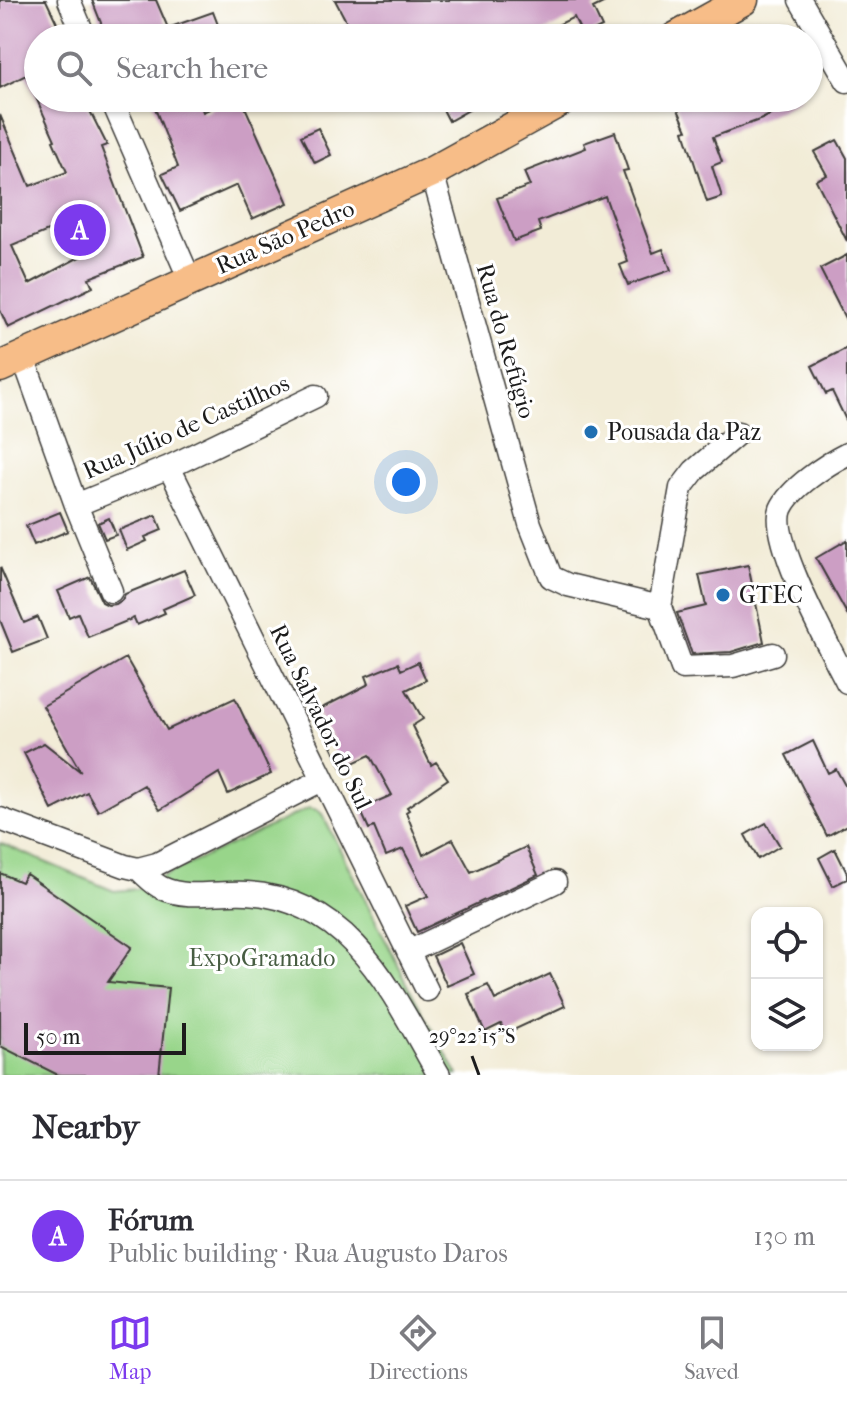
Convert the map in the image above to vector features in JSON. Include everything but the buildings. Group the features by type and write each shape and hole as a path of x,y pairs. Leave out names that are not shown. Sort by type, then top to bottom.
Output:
{"main road":[{"path":"700,24 743,0"},
{"name":"Rua São Pedro","path":"11,362 432,172 541,112"}],"street":[{"path":"69,0 79,24"},
{"path":"800,0 814,24"},
{"path":"823,40 847,81"},
{"path":"117,112 190,280"},
{"name":"Rua do Refúgio","path":"432,172 530,524 551,577 568,585 660,607"},
{"path":"11,362 111,591"},
{"name":"Rua Júlio de Castilhos","path":"76,505 169,467 316,396"},
{"path":"738,433 694,471 681,488 660,607 682,668 733,666 773,654"},
{"path":"847,454 817,472 785,502 779,523 796,579 847,682"},
{"name":"Rua Salvador do Sul","path":"169,467 427,990"},
{"path":"138,869 157,864 322,780"},
{"path":"0,819 108,861 138,869 160,888 182,894 252,893 293,902 327,920 353,941 379,972 439,1075"},
{"path":"408,952 555,882"}],"green space":[{"name":"ExpoGramado","path":"309,808 322,814 415,999 458,1075 0,1075 0,843 114,891 136,889"}],"place":[{"name":"Fórum","path":"80,230"},
{"name":"Pousada da Paz","path":"591,432"},
{"name":"GTEC","path":"723,595"}]}
